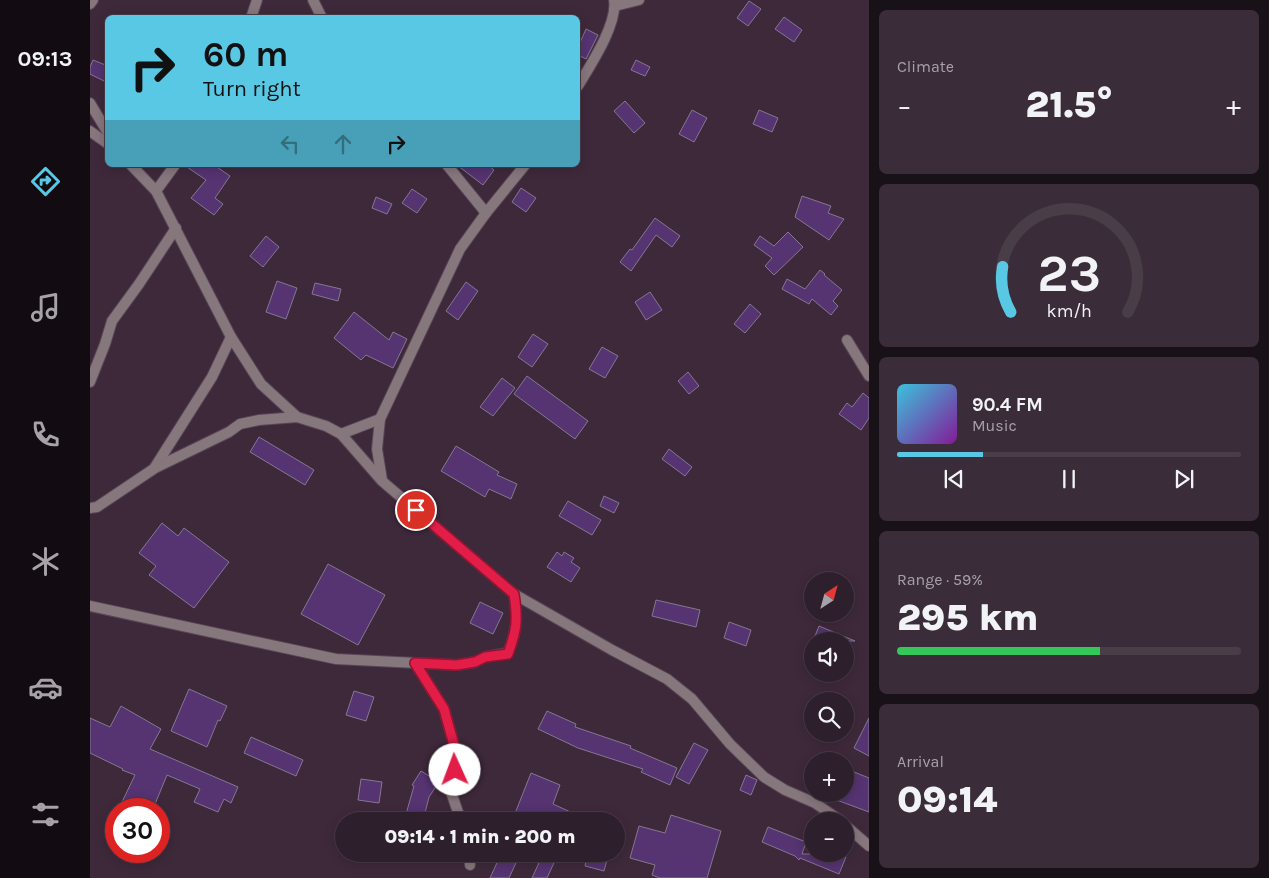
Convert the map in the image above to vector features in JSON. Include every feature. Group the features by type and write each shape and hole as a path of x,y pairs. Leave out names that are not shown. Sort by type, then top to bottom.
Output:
{"street":[{"path":"90,4 93,0"},
{"path":"252,15 258,0"},
{"path":"313,0 320,15"},
{"path":"580,82 609,29 615,3 639,0"},
{"path":"90,103 105,128"},
{"path":"90,130 105,142"},
{"path":"133,167 156,191 231,337 261,384 297,417"},
{"path":"156,191 174,167"},
{"path":"448,167 486,213"},
{"path":"382,481 378,449 380,418 460,249 523,167"},
{"path":"90,382 112,321 176,228"},
{"path":"155,468 212,377 231,337"},
{"path":"847,340 869,376"},
{"path":"92,510 155,468 229,432 240,424 259,420 297,417 326,426 341,434 382,481 514,594 667,679 692,699 730,744 764,777 785,790 815,803 828,812"},
{"path":"341,434 380,418"},
{"path":"90,606 336,659 457,665 475,662 485,657 508,654 515,633 517,613 514,594"},
{"path":"415,663 444,709 454,745 455,770 450,790 458,812"},
{"path":"854,833 869,846"}],"building":[{"path":"749,1 761,9 748,26 737,18"},
{"path":"784,17 802,30 794,42 775,29"},
{"path":"586,29 598,35 586,59 580,56 580,42"},
{"path":"93,60 105,65 105,82 90,74"},
{"path":"636,60 650,67 645,76 631,70"},
{"path":"625,101 645,123 634,133 614,111"},
{"path":"692,110 707,118 694,142 679,134"},
{"path":"759,110 778,118 772,132 753,124"},
{"path":"187,167 217,167 230,176 215,198 223,204 214,215 191,198 206,180"},
{"path":"460,167 490,167 494,170 483,185"},
{"path":"521,188 536,198 526,212 512,202"},
{"path":"412,189 427,199 417,213 402,203"},
{"path":"802,196 831,206 828,213 844,219 829,240 795,217"},
{"path":"376,197 392,204 387,214 372,208"},
{"path":"655,218 680,236 672,247 656,235 631,271 620,262 630,249 632,250"},
{"path":"788,232 803,247 774,275 765,266 772,258 754,245 760,236 774,246"},
{"path":"266,236 279,247 263,267 250,256"},
{"path":"820,270 842,290 833,301 838,306 831,315 812,299 809,304 782,289 787,279 805,289"},
{"path":"277,281 297,288 286,319 266,312"},
{"path":"466,282 478,291 458,320 446,311"},
{"path":"315,283 341,289 338,301 312,294"},
{"path":"650,292 662,310 646,320 635,302"},
{"path":"750,304 761,314 745,333 734,324"},
{"path":"354,312 389,340 393,332 407,339 393,368 366,355 361,360 334,338"},
{"path":"533,334 548,344 532,367 518,357"},
{"path":"602,347 618,356 605,378 589,369"},
{"path":"688,372 699,386 689,394 678,381"},
{"path":"527,376 588,421 575,439 514,394"},
{"path":"502,378 515,388 493,416 480,407"},
{"path":"863,393 869,398 869,418 861,430 839,414 847,403 852,407"},
{"path":"259,437 314,470 305,485 250,452"},
{"path":"456,446 499,472 497,475 517,484 511,499 489,489 485,497 441,471"},
{"path":"669,449 692,467 685,476 662,459"},
{"path":"604,496 619,503 614,513 600,506"},
{"path":"568,501 601,520 592,535 559,516"},
{"path":"162,523 178,536 184,528 229,562 194,608 149,575 156,566 139,553"},
{"path":"557,552 562,556 564,552 574,558 571,562 580,568 571,582 547,567"},
{"path":"328,564 385,595 358,645 301,614"},
{"path":"656,600 700,610 696,627 652,616"},
{"path":"480,602 503,613 493,634 470,623"},
{"path":"729,622 751,630 746,646 724,638"},
{"path":"819,626 833,632 817,632"},
{"path":"189,689 227,706 220,721 218,720 207,747 171,731"},
{"path":"354,691 374,697 366,721 346,715"},
{"path":"121,706 161,729 150,749 238,787 231,803 224,799 218,812 194,802 200,789 167,775 158,798 124,798 135,775 90,753 90,718 110,727"},
{"path":"547,711 576,724 575,727 631,746 630,748 677,768 670,785 641,772 643,769 578,748 538,729"},
{"path":"869,718 869,756 854,748"},
{"path":"251,737 303,760 296,776 244,753"},
{"path":"694,743 708,750 689,784 676,777"},
{"path":"421,771 439,782 429,797 425,812 407,812 414,786 412,785"},
{"path":"854,772 869,778 869,812 842,802 854,802"},
{"path":"531,773 560,785 553,804 570,812 516,812"},
{"path":"746,775 757,780 751,795 740,790"},
{"path":"361,779 382,782 379,803 358,800"},
{"path":"671,815 721,831 707,878 660,878 652,875 655,865 630,858 639,826 665,833"},
{"path":"768,827 804,841 802,854 804,854 804,860 800,858 799,860 795,856 762,842"},
{"path":"497,862 516,862 509,878 490,878"},
{"path":"539,862 554,862 547,878 532,878"},
{"path":"586,862 606,862 604,871 585,866"},
{"path":"810,862 844,862 839,874"}],"route":[{"path":"416,510 514,594 517,613 515,633 508,654 485,657 475,662 457,665 415,663 444,709 454,745 455,770"}]}
